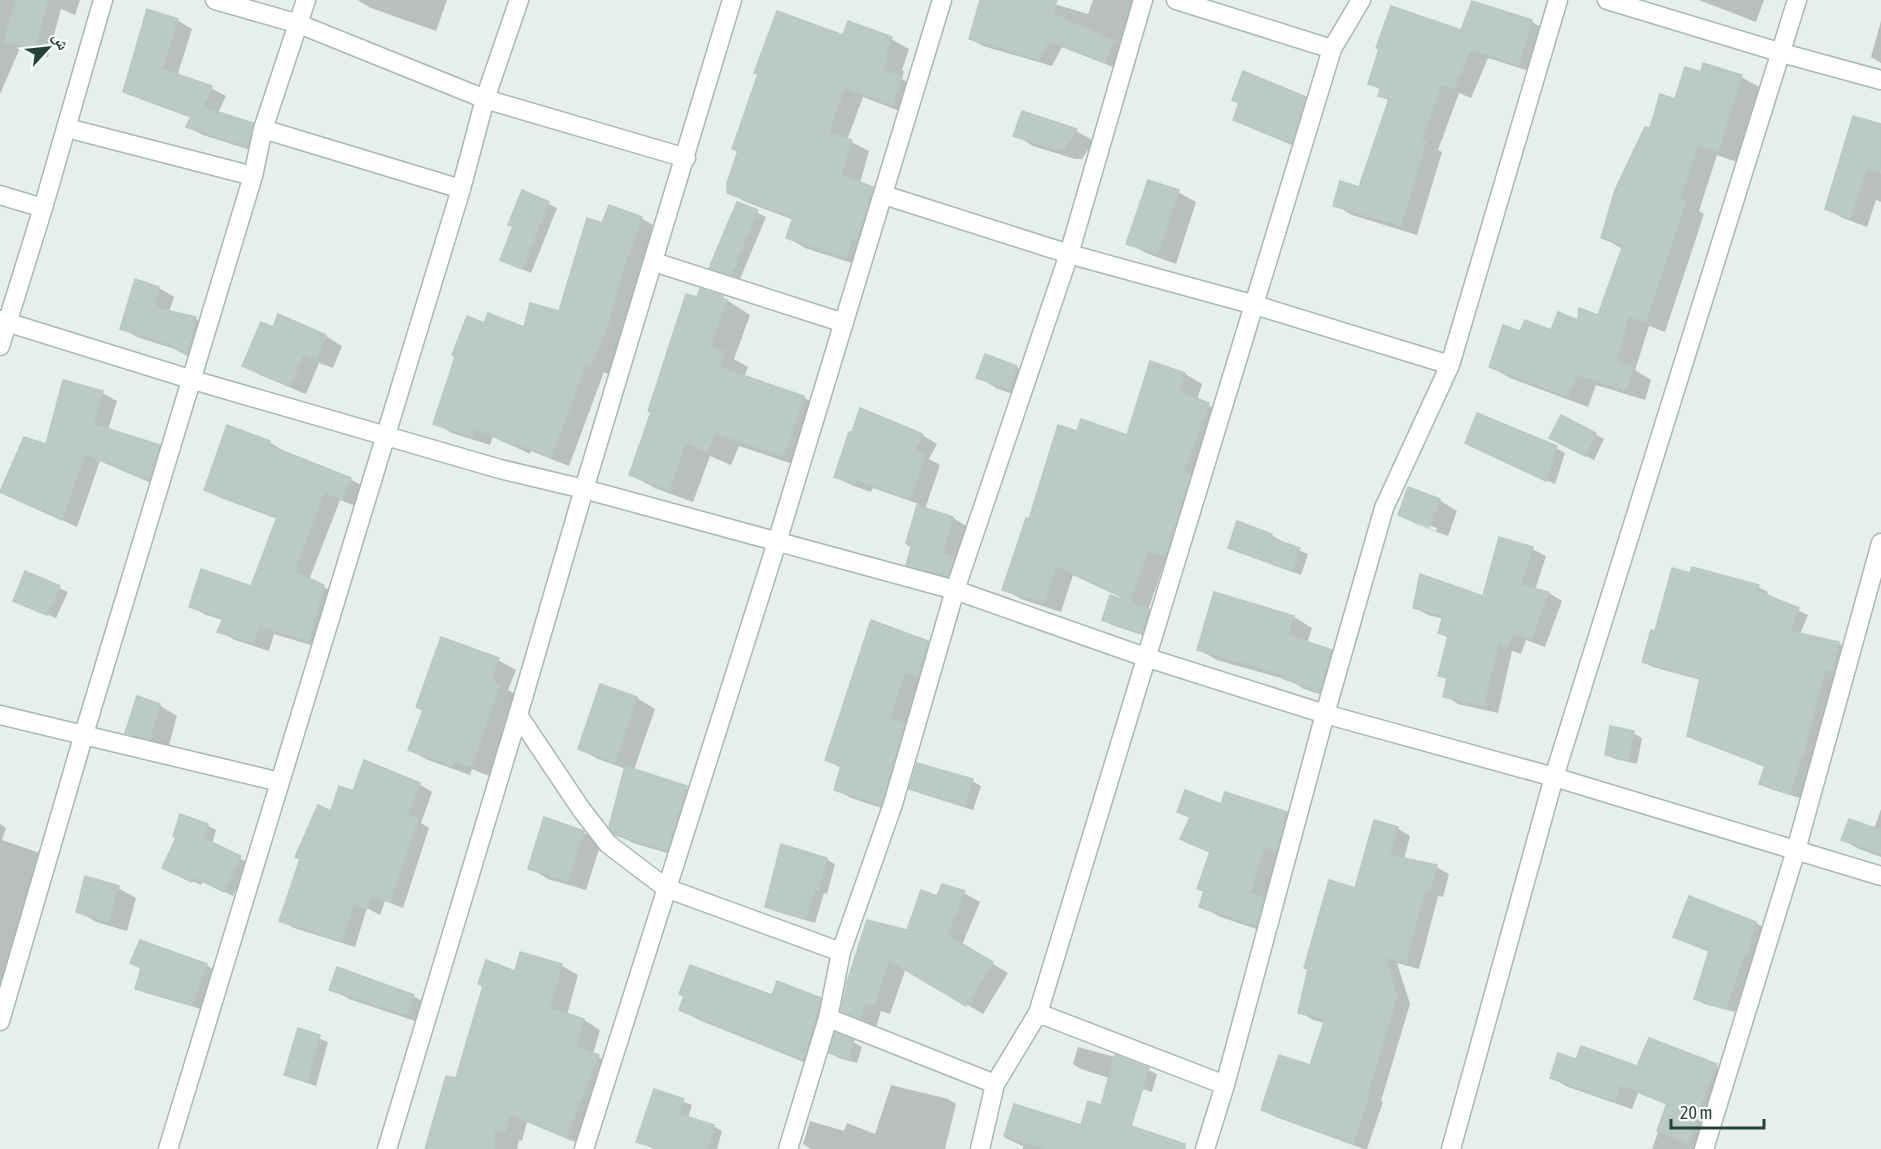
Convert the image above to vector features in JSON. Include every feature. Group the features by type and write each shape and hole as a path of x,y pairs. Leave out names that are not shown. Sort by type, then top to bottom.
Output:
{"street":[{"path":"0,346 4,321 43,208 104,0"},
{"path":"215,0 299,24 485,99 686,158"},
{"path":"0,1021 84,734 193,380 253,176 263,129 306,0"},
{"path":"168,1149 461,189 485,99 519,0"},
{"path":"387,1149 732,0"},
{"path":"584,1149 777,542 942,0"},
{"path":"788,1149 828,1018 841,951 893,804 955,590 1069,254 1143,0"},
{"path":"1176,0 1332,49"},
{"path":"980,1149 995,1084 1038,1013 1332,49 1361,0"},
{"path":"1205,1149 1225,1085 1325,714 1384,508 1450,365 1558,0"},
{"path":"1607,0 1782,53 1881,80"},
{"path":"1451,1149 1554,777 1797,0"},
{"path":"67,128 253,176"},
{"path":"263,129 461,189"},
{"path":"0,195 43,208"},
{"path":"884,195 1069,254 1255,305 1450,365"},
{"path":"654,262 844,323"},
{"path":"4,321 193,380 500,469 584,489 955,590 1145,657 1325,714 1554,777 1881,876"},
{"path":"1704,1149 1796,850 1881,543"},
{"path":"0,715 280,782"},
{"path":"518,715 581,809 608,844 666,888 841,951"},
{"path":"1038,1013 1225,1085"},
{"path":"828,1018 995,1084"}],"building":[{"path":"16,0 48,0 34,50 4,41"},
{"path":"980,0 1057,0 1052,13 1113,41 1105,63 1049,41 1039,60 969,39"},
{"path":"1472,1 1532,20 1519,65 1471,50 1454,89 1442,84 1421,140 1426,141 1401,226 1333,206 1340,181 1359,187 1389,99 1378,96 1381,88 1368,84 1379,49 1376,48 1391,6 1461,30"},
{"path":"147,9 178,19 162,69 212,86 203,107 253,123 248,147 186,127 191,116 123,92"},
{"path":"777,11 843,35 848,21 892,37 884,59 887,60 883,70 902,77 892,105 845,88 828,133 852,140 841,175 873,187 857,240 852,239 846,258 786,238 793,217 727,193 727,183 738,151 732,149 758,74 754,73"},
{"path":"1703,63 1742,75 1718,152 1698,145 1680,199 1686,201 1646,322 1629,316 1616,362 1633,367 1626,390 1577,375 1568,397 1489,367 1503,325 1520,331 1525,320 1551,330 1558,312 1578,320 1579,308 1598,315 1623,245 1601,238 1615,190 1645,127 1650,128 1660,94 1675,99 1685,67 1701,72"},
{"path":"1243,71 1306,97 1292,143 1233,120 1239,103 1232,100"},
{"path":"1022,111 1077,129 1064,149 1055,149 1013,136"},
{"path":"1853,116 1881,124 1881,173 1867,169 1850,218 1825,209"},
{"path":"1148,180 1179,190 1158,254 1126,244"},
{"path":"522,190 549,202 522,269 500,260 513,226 508,225"},
{"path":"737,202 758,210 731,275 709,268"},
{"path":"609,205 642,217 619,282 610,314 612,314 591,366 586,364 551,457 513,443 512,445 475,428 473,437 433,424 455,357 452,355 467,316 484,323 488,313 524,327 530,303 559,311 587,218 602,223"},
{"path":"135,279 159,287 153,307 196,317 187,355 167,344 120,329"},
{"path":"700,289 723,296 722,298 727,300 710,346 725,352 719,367 804,396 784,456 715,433 707,452 686,443 669,490 629,475 651,412 648,411 686,294 697,297"},
{"path":"278,314 326,335 317,360 303,355 290,386 242,366 261,322 273,327"},
{"path":"985,354 1017,366 1009,389 976,378"},
{"path":"1150,361 1185,373 1179,392 1209,403 1184,471 1191,474 1165,556 1148,551 1130,601 1056,566 1044,603 1002,590 1026,518 1029,519 1058,425 1077,431 1081,419 1127,435"},
{"path":"63,380 103,391 93,424 160,445 149,481 85,454 62,520 0,492 24,437 46,444"},
{"path":"860,408 923,434 914,450 925,455 910,499 857,480 855,484 834,477 849,432 852,432"},
{"path":"1477,413 1557,446 1546,481 1465,443"},
{"path":"1561,415 1596,433 1585,456 1549,438"},
{"path":"227,425 270,441 268,445 351,478 342,500 324,492 294,572 324,585 309,641 259,626 253,643 217,632 223,618 189,607 201,569 251,586 277,517 204,490"},
{"path":"1408,487 1440,499 1429,527 1398,515"},
{"path":"917,505 953,517 943,553 954,557 948,576 906,565 911,547 906,543"},
{"path":"1237,521 1272,534 1271,538 1300,548 1292,571 1228,548"},
{"path":"1499,537 1533,547 1521,585 1549,592 1531,640 1513,633 1507,648 1498,644 1484,706 1443,697 1447,678 1438,676 1448,636 1438,633 1443,616 1413,608 1420,574 1483,596"},
{"path":"1692,567 1759,585 1757,591 1799,608 1790,631 1839,642 1832,671 1825,670 1803,756 1790,794 1759,784 1765,766 1687,736 1700,678 1642,662 1651,630 1655,631 1672,568 1690,573"},
{"path":"25,571 60,586 47,615 13,601"},
{"path":"1214,592 1294,616 1288,635 1332,650 1320,691 1284,679 1285,676 1197,650"},
{"path":"1110,595 1149,609 1142,634 1102,620"},
{"path":"871,620 928,641 918,676 905,671 890,718 905,723 881,805 834,790 841,766 825,760"},
{"path":"441,637 499,658 491,680 500,684 471,767 454,760 452,766 408,750 423,710 416,707"},
{"path":"600,684 637,697 615,763 578,749"},
{"path":"137,696 160,704 150,739 125,733"},
{"path":"1610,726 1634,731 1628,760 1605,755"},
{"path":"364,760 420,783 408,815 418,819 390,902 372,895 367,909 354,903 342,941 279,921 300,859 295,857 318,805 331,811 339,786 353,791"},
{"path":"917,763 973,779 965,806 909,789"},
{"path":"625,766 687,786 667,850 615,835 609,827"},
{"path":"1185,790 1221,804 1225,792 1287,812 1276,851 1264,847 1250,893 1264,898 1257,923 1247,923 1199,907 1204,891 1197,889 1210,852 1180,839 1190,817 1177,812"},
{"path":"180,814 208,824 203,838 241,856 224,892 194,877 192,882 162,868 176,838 173,836"},
{"path":"544,817 584,831 568,881 528,869"},
{"path":"1849,819 1881,830 1881,854 1841,840"},
{"path":"1374,820 1398,827 1390,855 1437,865 1430,891 1425,890 1406,962 1385,957 1397,996 1353,1144 1261,1110 1279,1055 1310,1065 1325,1019 1298,1013 1308,969 1304,968 1329,880 1355,888"},
{"path":"781,844 827,858 818,891 815,889 806,919 765,907"},
{"path":"85,876 119,886 108,922 76,912"},
{"path":"942,884 965,891 947,935 993,962 966,1006 889,960 874,1006 865,1003 860,1019 841,1011 847,982 867,920 907,930 921,890 937,896"},
{"path":"1689,896 1756,922 1747,955 1744,954 1726,1009 1694,999 1709,951 1673,937"},
{"path":"140,940 207,964 192,1005 135,989 141,968 130,963"},
{"path":"520,952 562,964 550,1008 584,1019 576,1046 599,1055 566,1137 510,1114 505,1133 494,1130 494,1149 425,1149 446,1076 456,1078 483,986 478,984 486,960 515,971"},
{"path":"690,965 772,995 777,981 821,998 803,1060 679,1010 684,996 679,994"},
{"path":"337,967 414,995 407,1015 329,990"},
{"path":"298,1028 320,1035 307,1082 284,1075"},
{"path":"835,1033 854,1040 848,1059 829,1053"},
{"path":"1649,1038 1717,1064 1696,1116 1699,1117 1688,1144 1657,1131 1667,1103 1621,1085 1615,1101 1550,1078 1558,1053 1576,1059 1581,1046 1637,1066"},
{"path":"1115,1055 1149,1068 1131,1126 1185,1144 1185,1149 1046,1149 1004,1136 1014,1104 1081,1125 1088,1101 1101,1105"},
{"path":"654,1089 684,1099 679,1114 714,1125 707,1149 659,1149 636,1142"}]}
